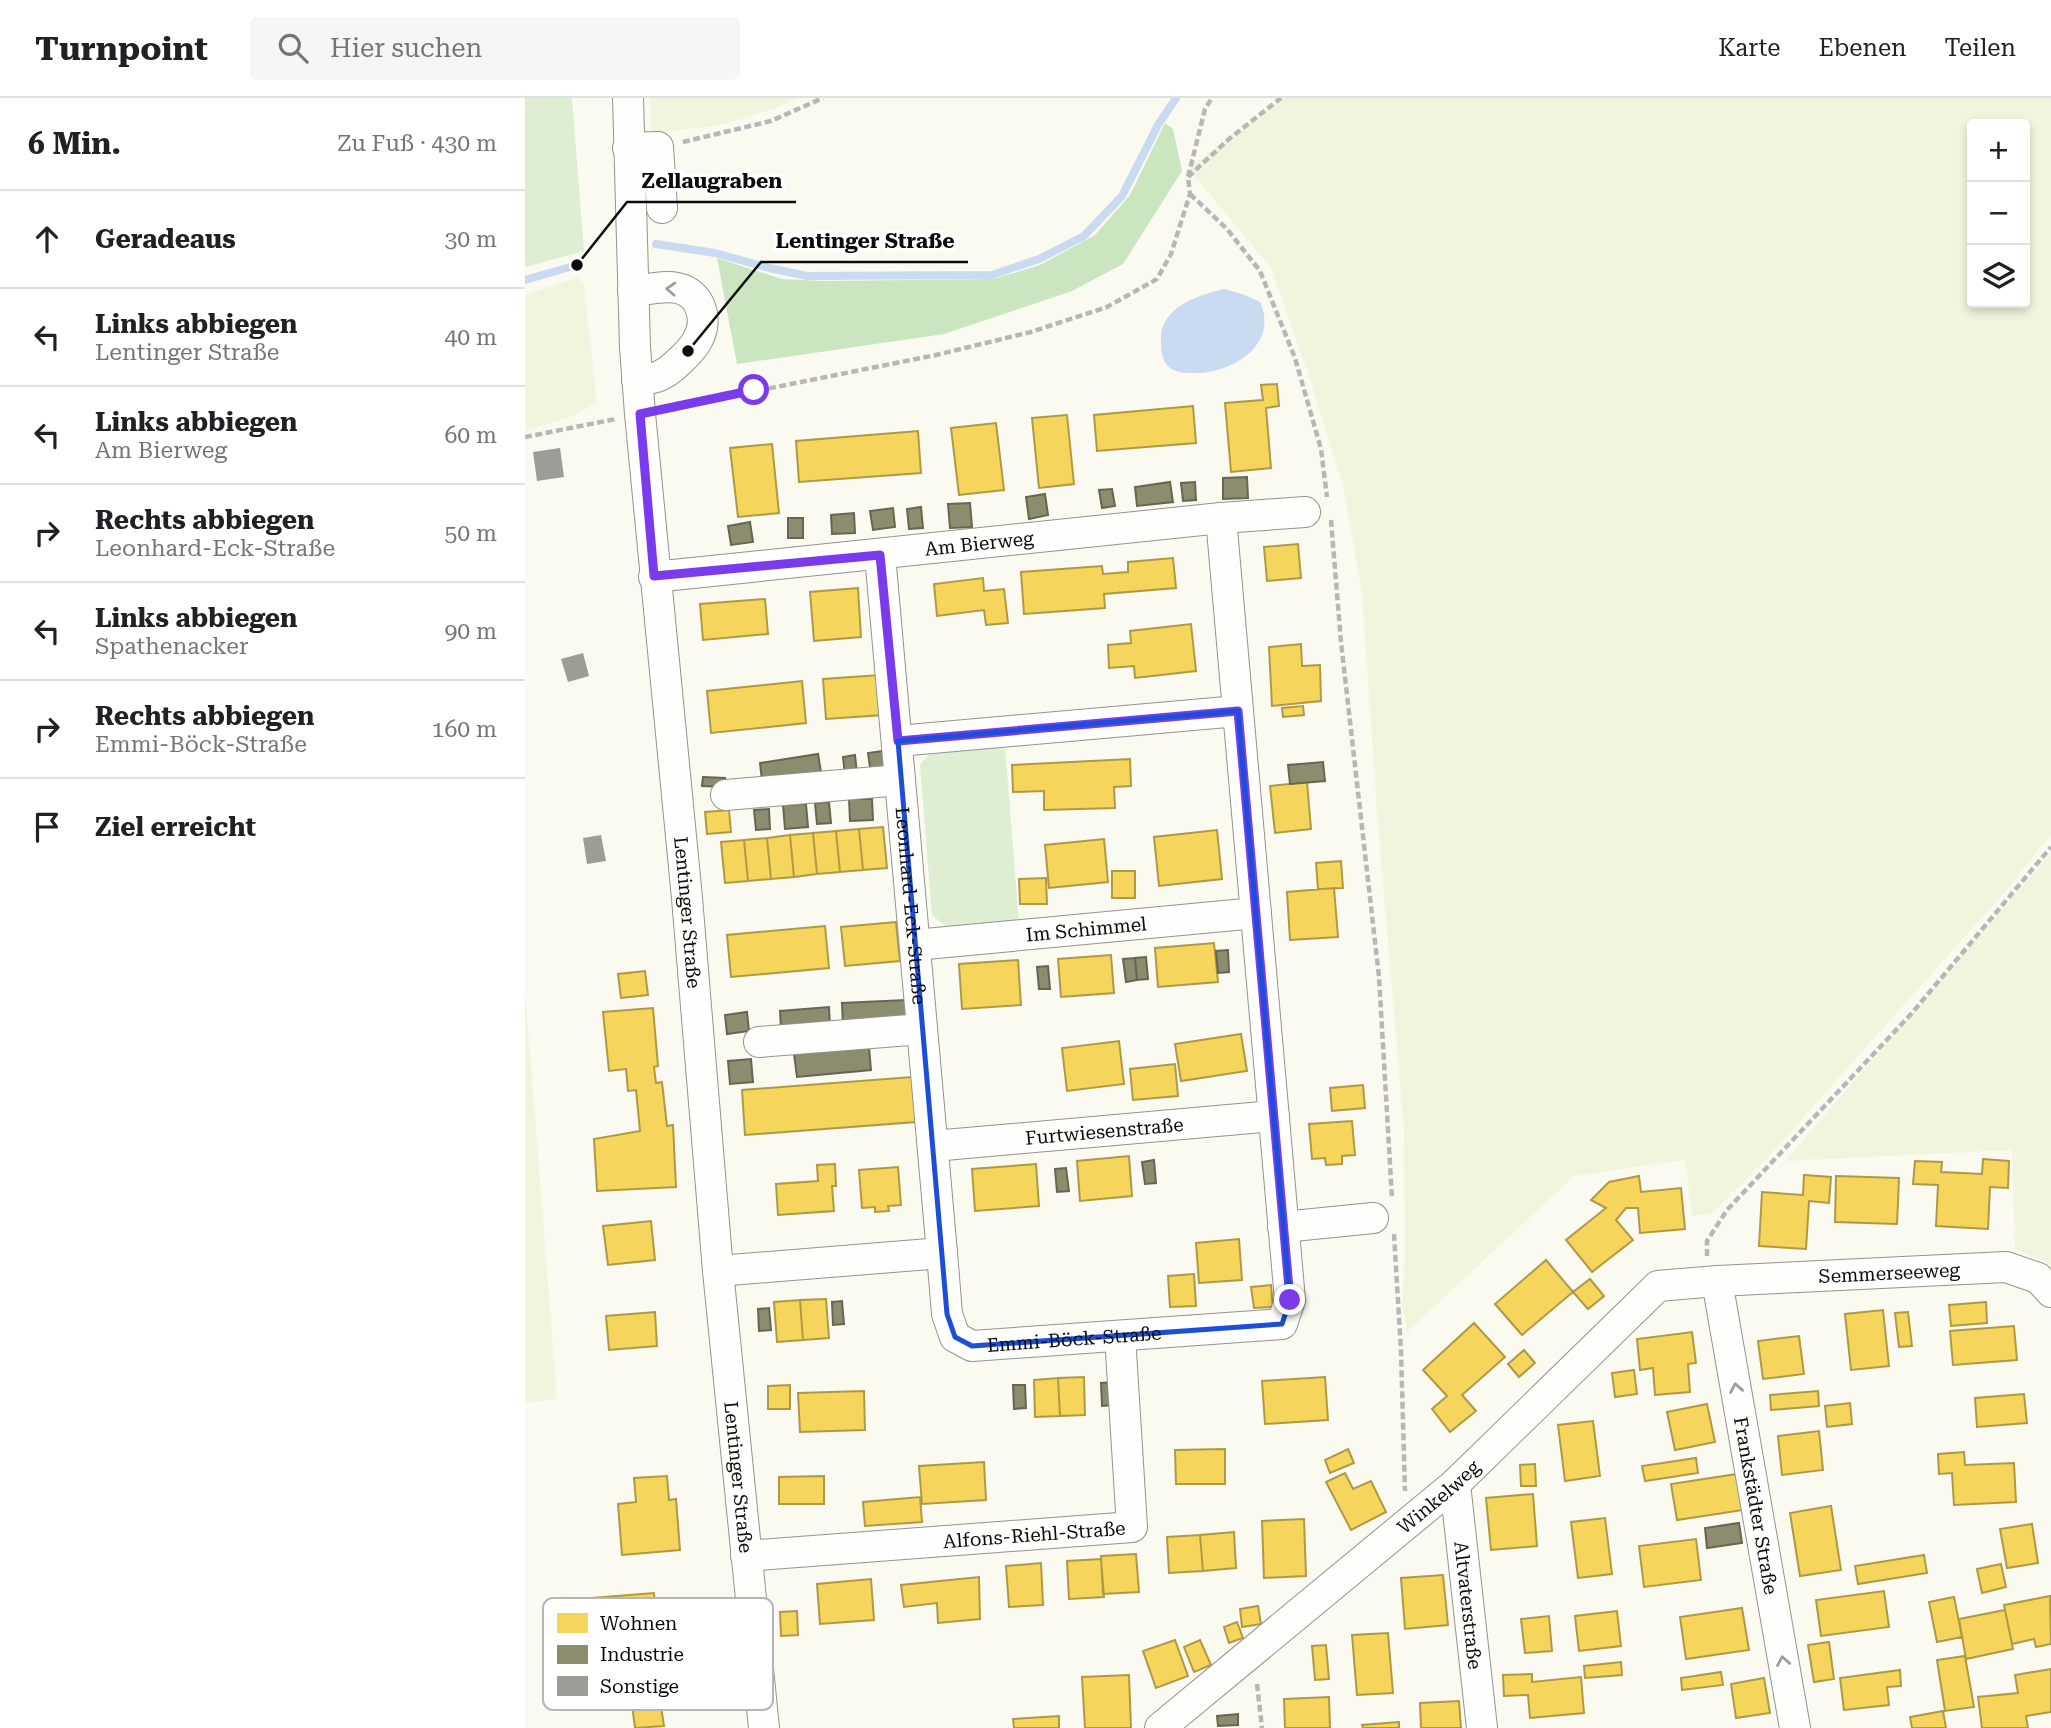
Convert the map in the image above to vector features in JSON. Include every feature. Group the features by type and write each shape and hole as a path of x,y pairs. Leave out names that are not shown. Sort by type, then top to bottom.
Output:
{"street":[{"name":"Lentinger Straße","path":"628,98 637,380 750,1598"},
{"path":"628,148 659,146 662,208"},
{"path":"633,291 675,287 689,292 699,303 704,322 698,340 676,364 660,376 637,380"},
{"name":"Am Bierweg","path":"654,576 1321,508"},
{"name":"Emmi-Böck-Straße","path":"942,1253 947,1314 955,1336 972,1346 1282,1324 1290,1300 1221,518"},
{"name":"Leonhard-Eck-Straße","path":"880,555 942,1253"},
{"path":"898,741 1238,711"},
{"name":"Leonhard-Eck-Straße","path":"726,795 900,780"},
{"name":"Im Schimmel","path":"915,945 1256,913"},
{"name":"Leonhard-Eck-Straße","path":"759,1042 922,1029"},
{"name":"Furtwiesenstraße","path":"933,1146 1274,1116"},
{"path":"1283,1227 1386,1218"},
{"path":"718,1271 942,1253"},
{"name":"Semmerseeweg","path":"1712,1281 2006,1267 2038,1278 2051,1292"},
{"name":"Winkelweg","path":"1160,1728 1455,1484 1658,1286 1712,1281"},
{"name":"Frankstädter Straße","path":"1712,1281 1795,1728"},
{"name":"Alfons-Riehl-Straße","path":"746,1556 1132,1527 1119,1336"},
{"name":"Altvaterstraße","path":"1455,1484 1482,1728"},
{"name":"Lentinger Straße","path":"762,1710 764,1728"}],"path":[{"path":"659,146 709,138 771,121 823,98"},
{"path":"525,437 936,355 1031,332 1107,307 1157,279 1171,254 1190,194 1188,177 1205,109 1212,98"},
{"path":"1188,177 1229,139 1280,98"},
{"path":"1190,194 1227,229 1261,271 1295,358 1321,449 1321,508 1341,642 1379,977 1386,1218 1401,1351 1406,1524"},
{"path":"1712,1281 1707,1241 1727,1210 1912,1013 2051,847"},
{"path":"1244,1660 1256,1670 1262,1728"}],"highlighted area":[{"path":"1238,711 1290,1300 1282,1324 972,1346 955,1337 947,1314 898,741"}],"green space":[{"path":"525,98 572,98 584,251 525,267"},
{"path":"650,98 798,98 726,124 651,134"},
{"path":"1283,98 2051,98 2051,835 2002,895 1767,1158 1711,1214 1692,1216 1685,1160 1574,1176 1407,1332 1402,1303 1405,1257 1404,1131 1362,594 1344,490 1310,379 1271,268 1188,168"},
{"path":"1165,123 1173,129 1182,171 1123,264 1072,291 944,334 737,364 717,258 782,279 994,279 1040,265 1095,235 1130,195"},
{"path":"578,277 584,285 597,403 570,417 525,431 525,295"},
{"path":"1005,747 1019,922 947,927 932,915 920,765 932,750"},
{"path":"2051,853 2051,1265 2015,1249 2012,1150 1785,1161"},
{"path":"525,990 557,1399 525,1403"}],"water":[{"path":"1224,289 1260,302 1264,317 1263,331 1258,343 1238,361 1211,371 1180,372 1170,368 1164,360 1161,347 1166,321 1172,313 1191,300"}],"building: Wohnen":[{"path":"1277,384 1279,406 1266,408 1271,468 1231,472 1225,403 1263,400 1261,385"},
{"path":"1193,406 1196,443 1097,451 1094,415"},
{"path":"1067,415 1074,484 1039,488 1032,418"},
{"path":"996,423 1004,490 959,495 951,428"},
{"path":"918,431 921,473 799,482 796,441"},
{"path":"772,444 779,513 738,517 730,448"},
{"path":"1298,544 1301,578 1267,581 1264,547"},
{"path":"1173,558 1176,588 1104,594 1105,608 1024,614 1021,572 1102,566 1103,574 1128,572 1128,562"},
{"path":"983,578 984,591 1004,589 1008,623 986,625 984,610 937,616 934,584"},
{"path":"858,588 861,637 814,641 810,592"},
{"path":"765,599 768,634 703,640 700,604"},
{"path":"1191,624 1196,671 1135,678 1134,666 1109,668 1108,645 1131,643 1130,631"},
{"path":"1301,644 1302,666 1320,665 1321,701 1272,706 1269,647"},
{"path":"880,675 883,715 826,719 823,679"},
{"path":"802,681 806,723 711,733 707,691"},
{"path":"1303,706 1304,715 1283,717 1282,708"},
{"path":"1130,759 1131,786 1114,787 1115,808 1044,810 1044,791 1013,792 1012,765"},
{"path":"1307,782 1311,829 1275,833 1270,786"},
{"path":"729,810 731,832 707,834 705,812"},
{"path":"883,827 887,868 863,870 859,829"},
{"path":"859,829 863,870 840,872 836,831"},
{"path":"1217,830 1222,879 1159,886 1154,837"},
{"path":"836,831 840,872 817,874 813,833"},
{"path":"813,833 817,874 794,877 790,835"},
{"path":"790,835 794,877 771,879 767,838"},
{"path":"767,838 771,879 748,881 744,840"},
{"path":"1104,839 1108,882 1049,888 1045,845"},
{"path":"744,840 748,881 725,883 721,842"},
{"path":"1341,861 1343,888 1318,889 1316,863"},
{"path":"1112,871 1135,871 1135,898 1112,898"},
{"path":"1046,878 1047,904 1020,904 1019,879"},
{"path":"1334,888 1338,937 1290,940 1287,892"},
{"path":"896,922 900,961 845,966 841,927"},
{"path":"825,926 829,968 731,977 727,935"},
{"path":"1214,943 1218,982 1158,987 1155,948"},
{"path":"1111,955 1114,993 1061,997 1058,959"},
{"path":"1018,960 1021,1005 962,1009 959,964"},
{"path":"645,971 648,995 621,998 618,974"},
{"path":"653,1008 658,1066 654,1067 656,1083 662,1082 667,1126 673,1125 676,1187 597,1191 594,1139 640,1131 636,1090 628,1091 626,1069 609,1071 603,1012"},
{"path":"1241,1034 1247,1071 1181,1081 1175,1044"},
{"path":"1119,1041 1124,1084 1067,1091 1062,1048"},
{"path":"1175,1064 1178,1096 1133,1100 1130,1069"},
{"path":"912,1077 916,1122 745,1135 742,1090"},
{"path":"1363,1085 1365,1108 1332,1111 1330,1088"},
{"path":"1352,1121 1355,1155 1342,1156 1342,1164 1326,1165 1325,1158 1312,1159 1309,1124"},
{"path":"1129,1156 1132,1196 1080,1201 1077,1161"},
{"path":"1983,1159 2009,1161 2008,1188 1990,1187 1988,1229 1936,1226 1938,1185 1913,1184 1915,1161 1942,1162 1941,1172 1982,1174"},
{"path":"835,1164 836,1186 832,1186 834,1211 778,1215 776,1184 818,1181 817,1165"},
{"path":"1036,1164 1039,1206 975,1211 972,1169"},
{"path":"898,1167 901,1205 888,1206 889,1211 875,1212 875,1207 862,1208 859,1170"},
{"path":"1804,1175 1831,1177 1829,1203 1809,1201 1806,1249 1759,1246 1762,1192 1803,1195"},
{"path":"1639,1176 1641,1192 1681,1188 1685,1229 1640,1233 1638,1208 1626,1208 1616,1220 1633,1240 1592,1272 1566,1240 1606,1208 1591,1200 1609,1182"},
{"path":"1836,1176 1899,1178 1897,1224 1835,1222"},
{"path":"651,1221 655,1260 608,1265 603,1226"},
{"path":"1239,1239 1242,1280 1199,1283 1196,1243"},
{"path":"1546,1260 1573,1292 1522,1335 1495,1304"},
{"path":"1194,1274 1196,1306 1170,1307 1168,1276"},
{"path":"1590,1279 1604,1296 1588,1309 1573,1292"},
{"path":"1271,1285 1273,1307 1254,1308 1251,1287"},
{"path":"826,1299 829,1338 803,1340 800,1300"},
{"path":"800,1300 803,1340 777,1342 774,1302"},
{"path":"1986,1302 1987,1323 1951,1326 1949,1305"},
{"path":"1883,1310 1889,1366 1851,1370 1845,1314"},
{"path":"655,1312 657,1346 609,1350 606,1316"},
{"path":"1908,1312 1912,1346 1899,1347 1895,1313"},
{"path":"1474,1323 1505,1357 1462,1395 1476,1411 1450,1432 1432,1409 1447,1396 1423,1370"},
{"path":"2014,1326 2017,1360 1953,1365 1950,1331"},
{"path":"1692,1332 1696,1363 1688,1364 1690,1392 1655,1395 1653,1368 1640,1370 1637,1339"},
{"path":"1799,1336 1804,1374 1763,1379 1758,1341"},
{"path":"1524,1350 1535,1363 1519,1377 1508,1364"},
{"path":"1634,1370 1637,1394 1615,1397 1612,1373"},
{"path":"1084,1377 1085,1415 1060,1416 1058,1378"},
{"path":"1325,1377 1328,1420 1265,1424 1262,1381"},
{"path":"1058,1378 1060,1416 1035,1417 1034,1380"},
{"path":"790,1385 790,1409 768,1409 768,1386"},
{"path":"864,1391 865,1430 800,1432 798,1393"},
{"path":"1818,1391 1819,1406 1771,1410 1770,1395"},
{"path":"2024,1394 2027,1423 1977,1427 1975,1398"},
{"path":"1850,1403 1852,1424 1827,1427 1825,1406"},
{"path":"1707,1404 1715,1442 1675,1450 1667,1412"},
{"path":"1593,1421 1600,1476 1565,1481 1558,1425"},
{"path":"1819,1431 1823,1470 1782,1475 1778,1436"},
{"path":"1225,1449 1225,1484 1176,1484 1175,1450"},
{"path":"1348,1449 1354,1463 1330,1473 1325,1460"},
{"path":"1964,1452 1965,1465 2014,1463 2016,1502 1954,1505 1952,1473 1939,1474 1938,1454"},
{"path":"1696,1458 1698,1473 1645,1481 1642,1466"},
{"path":"984,1462 986,1500 922,1504 919,1466"},
{"path":"1535,1464 1536,1486 1521,1486 1520,1465"},
{"path":"1345,1473 1353,1489 1371,1481 1386,1512 1351,1530 1326,1482"},
{"path":"1737,1474 1743,1510 1677,1520 1671,1484"},
{"path":"667,1476 669,1500 676,1499 680,1550 622,1555 618,1504 636,1502 634,1478"},
{"path":"824,1476 824,1504 779,1504 779,1477"},
{"path":"1533,1494 1537,1546 1491,1550 1486,1498"},
{"path":"920,1497 922,1522 865,1526 863,1502"},
{"path":"1831,1506 1841,1570 1800,1576 1790,1513"},
{"path":"1605,1518 1612,1574 1578,1578 1571,1522"},
{"path":"1304,1519 1306,1576 1264,1578 1262,1521"},
{"path":"2032,1524 2038,1563 2007,1568 2000,1529"},
{"path":"1234,1532 1236,1568 1203,1571 1200,1535"},
{"path":"1200,1535 1203,1571 1169,1573 1167,1537"},
{"path":"1696,1539 1701,1580 1644,1587 1639,1546"},
{"path":"1136,1554 1139,1592 1103,1594 1101,1556"},
{"path":"1924,1555 1927,1573 1858,1584 1855,1566"},
{"path":"1101,1559 1104,1597 1069,1599 1067,1561"},
{"path":"1041,1563 1043,1605 1009,1607 1006,1566"},
{"path":"2001,1564 2006,1587 1982,1593 1977,1569"},
{"path":"1443,1575 1448,1625 1405,1629 1401,1578"},
{"path":"979,1577 980,1619 938,1623 937,1603 904,1607 901,1585"},
{"path":"871,1579 874,1620 820,1624 817,1584"},
{"path":"1884,1591 1889,1627 1821,1636 1816,1600"},
{"path":"654,1593 654,1598 592,1598"},
{"path":"2050,1596 2051,1644 2036,1647 2034,1639 2012,1644 2004,1605"},
{"path":"1954,1597 1962,1637 1937,1642 1929,1602"},
{"path":"1258,1606 1261,1624 1242,1627 1240,1609"},
{"path":"1742,1608 1749,1650 1686,1659 1680,1617"},
{"path":"2005,1610 2013,1649 1966,1659 1959,1619"},
{"path":"797,1611 798,1635 781,1636 780,1612"},
{"path":"1617,1611 1621,1646 1579,1651 1575,1616"},
{"path":"1549,1616 1552,1651 1525,1653 1521,1619"},
{"path":"1237,1622 1243,1638 1229,1643 1224,1627"},
{"path":"1388,1633 1393,1693 1357,1695 1352,1635"},
{"path":"1175,1640 1188,1676 1156,1688 1143,1651"},
{"path":"1200,1640 1211,1665 1194,1672 1184,1647"},
{"path":"1829,1642 1834,1679 1814,1682 1808,1645"},
{"path":"1326,1645 1329,1679 1315,1680 1312,1646"},
{"path":"1965,1656 1974,1707 1945,1711 1937,1660"},
{"path":"1621,1662 1622,1675 1585,1678 1584,1666"},
{"path":"2051,1669 2051,1712 2026,1716 2028,1728 1982,1728 1978,1697 2018,1693 2015,1675"},
{"path":"1900,1670 1901,1686 1887,1687 1889,1705 1844,1710 1840,1678"},
{"path":"1721,1672 1723,1685 1682,1690 1681,1678"},
{"path":"1532,1674 1532,1682 1581,1677 1584,1713 1530,1718 1528,1695 1504,1696 1503,1675"},
{"path":"1129,1675 1131,1728 1085,1728 1082,1677"},
{"path":"1764,1678 1770,1713 1736,1718 1731,1684"},
{"path":"1329,1697 1330,1728 1285,1728 1284,1699"},
{"path":"1459,1701 1461,1728 1421,1728 1420,1703"},
{"path":"633,1710 662,1710 664,1726 635,1728"},
{"path":"1943,1711 1946,1728 1912,1728 1910,1717"},
{"path":"1059,1716 1059,1728 1014,1728 1013,1719"},
{"path":"1399,1722 1399,1728 1363,1728 1362,1725"}],"building: Industrie":[{"path":"1247,477 1248,498 1223,499 1223,478"},
{"path":"1170,482 1173,502 1137,506 1135,487"},
{"path":"1195,482 1196,500 1183,501 1181,483"},
{"path":"1112,489 1115,506 1102,508 1099,490"},
{"path":"1045,494 1048,515 1029,519 1026,497"},
{"path":"970,503 972,527 950,528 948,504"},
{"path":"921,507 923,528 909,529 907,509"},
{"path":"893,508 895,527 873,530 870,511"},
{"path":"854,513 855,533 832,534 831,515"},
{"path":"788,518 803,518 803,538 788,538"},
{"path":"750,522 753,542 731,545 728,526"},
{"path":"883,751 885,772 871,774 868,753"},
{"path":"818,754 821,772 762,781 760,763"},
{"path":"855,755 857,773 845,775 843,757"},
{"path":"1323,762 1325,781 1290,784 1288,765"},
{"path":"703,777 725,778 725,787 702,786"},
{"path":"849,799 872,799 873,820 850,821"},
{"path":"829,802 831,823 817,824 815,803"},
{"path":"806,804 808,827 785,829 783,805"},
{"path":"769,809 770,829 756,830 754,810"},
{"path":"1228,950 1229,972 1218,973 1216,951"},
{"path":"1146,957 1148,979 1137,980 1135,958"},
{"path":"1135,958 1137,980 1126,982 1123,959"},
{"path":"1048,966 1050,989 1039,989 1037,967"},
{"path":"906,1000 907,1024 843,1027 842,1003"},
{"path":"829,1007 830,1026 781,1029 780,1011"},
{"path":"747,1012 749,1031 727,1034 725,1015"},
{"path":"869,1047 871,1070 797,1077 794,1054"},
{"path":"751,1059 753,1082 730,1084 728,1061"},
{"path":"1154,1160 1156,1183 1145,1184 1142,1162"},
{"path":"1066,1168 1069,1191 1057,1192 1055,1169"},
{"path":"842,1301 844,1324 833,1325 832,1302"},
{"path":"769,1308 771,1330 759,1331 758,1309"},
{"path":"1113,1382 1114,1405 1102,1406 1101,1383"},
{"path":"1013,1385 1025,1385 1026,1408 1014,1409"},
{"path":"1739,1523 1742,1543 1707,1548 1705,1528"},
{"path":"1238,1714 1238,1725 1218,1726 1217,1716"}],"building: Sonstige":[{"path":"560,448 564,477 537,481 533,452"},
{"path":"583,653 589,676 568,682 561,659"},
{"path":"601,835 606,861 587,864 583,838"}],"waterway":[{"path":"656,244 715,253 807,276 992,275 1039,259 1084,236 1122,196 1158,125 1176,98"},
{"path":"525,280 577,265"}],"place":[{"name":"Zellaugraben","path":"577,265"},
{"name":"Lentinger Straße","path":"688,351"}],"route":[{"path":"754,390 640,414 654,576 880,555 898,741 1238,711 1290,1300"}]}
